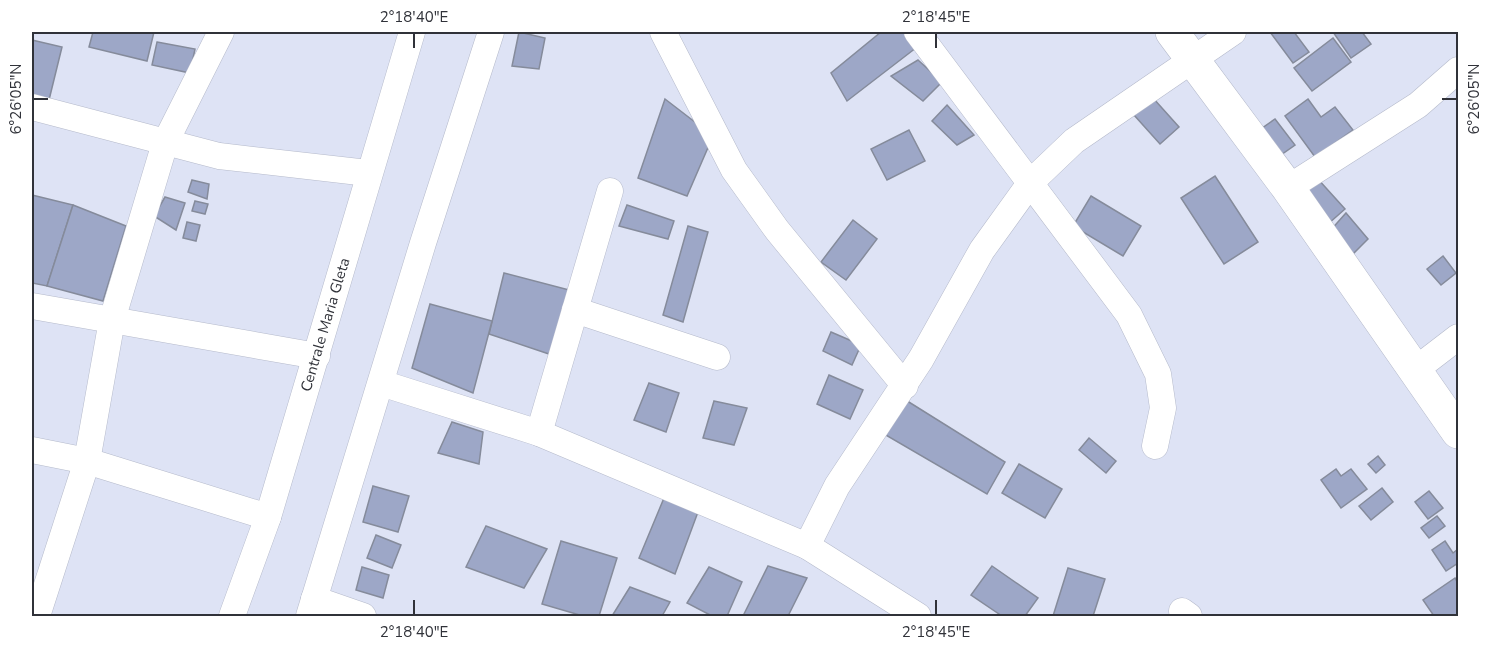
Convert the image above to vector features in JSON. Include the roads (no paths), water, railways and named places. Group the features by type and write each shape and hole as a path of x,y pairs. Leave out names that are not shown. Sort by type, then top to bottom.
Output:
{"street":[{"path":"37,616 87,461 112,320 165,142 221,32"},
{"name":"Centrale Maria Gleta","path":"232,616 268,517 317,356 368,173 412,32"},
{"path":"363,616 312,608 491,32"},
{"path":"663,32 734,170 777,230 905,386"},
{"path":"917,32 1129,315 1158,374 1163,408 1155,446"},
{"path":"1172,32 1288,188 1458,432"},
{"path":"807,546 837,486 905,386 981,250 1031,182 1074,141 1233,32"},
{"path":"1288,188 1418,105 1458,70"},
{"path":"32,107 219,156 368,173"},
{"path":"539,433 610,191"},
{"path":"32,306 317,356"},
{"path":"575,310 717,357"},
{"path":"1415,370 1458,337"},
{"path":"381,382 539,433 807,546 918,616"},
{"path":"32,450 87,461 268,517"}]}
